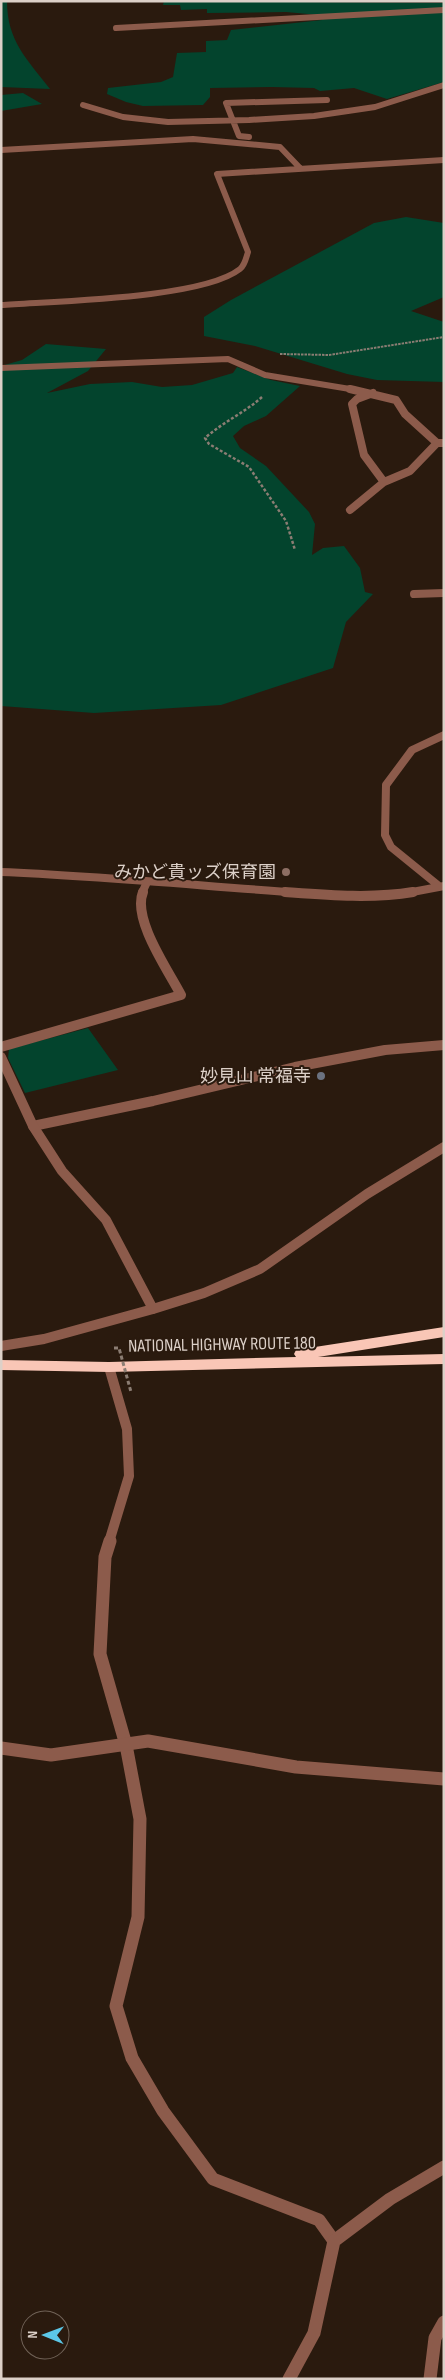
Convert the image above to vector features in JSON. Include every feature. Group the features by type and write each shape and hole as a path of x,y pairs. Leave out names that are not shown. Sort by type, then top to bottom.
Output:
{"highway":[{"path":"246,1362 444,1332"},
{"name":"NATIONAL HIGHWAY ROUTE 180","path":"1,1365 109,1367 246,1362 444,1359"}],"street":[{"path":"116,28 444,10"},
{"path":"83,105 123,117 168,122 314,116 375,107 444,85"},
{"path":"300,168 271,140 239,136 226,103 327,100"},
{"path":"1,150 193,139 280,147"},
{"path":"1,306 153,292 203,285 228,277 242,268 248,252 217,174 444,160"},
{"path":"1,368 228,359 248,370 281,379 373,393 396,400 404,414 440,443 410,470 384,482 350,510"},
{"path":"373,393 357,399 352,404 364,455 384,482"},
{"path":"414,594 444,593"},
{"path":"441,886 391,847 385,835 386,785 412,750 444,735"},
{"path":"1,872 96,876 147,882 331,895 401,894 421,892 441,886"},
{"path":"1,1047 181,994 145,927 139,901 147,882"},
{"path":"33,1126 153,1101 295,1066 385,1050 444,1045"},
{"path":"1,1057 33,1126 62,1170 106,1220 153,1309"},
{"path":"1,1346 44,1339 153,1309 204,1293 260,1269 367,1194 444,1147"},
{"path":"109,1367 126,1430 129,1476 105,1556 100,1654 126,1745 140,1819 138,1917 116,2006 132,2058 163,2111 213,2179 319,2220 334,2241"},
{"path":"1,1748 51,1755 148,1741 296,1766 444,1779"},
{"path":"289,2379 314,2333 334,2241 390,2199 444,2167"},
{"path":"430,2379 435,2338 444,2322"}],"path":[{"path":"248,370 278,354 329,355 444,337"},
{"path":"281,379 246,412 214,430 205,438 209,444 249,467 286,521 295,550"},
{"path":"114,1348 119,1348 131,1392"}],"green space":[{"path":"1,1 7,1 10,27 20,49 50,89 1,87"},
{"path":"164,1 444,3 444,82 387,99 354,88 320,91 314,88 210,88 210,97 203,105 143,106 126,102 107,94 108,88 161,82 173,77 177,53 206,52 206,41 227,40 231,30 322,20 319,15 286,12 207,13 207,9 181,10 180,5 163,5"},
{"path":"23,93 42,104 1,111 1,95"},
{"path":"406,217 444,223 444,297 411,311 444,322 444,382 377,380 347,374 255,346 204,336 204,317 231,300 374,223"},
{"path":"46,344 106,349 88,371 47,393 90,384 132,382 162,387 192,385 233,373 237,367 271,380 300,386 266,416 244,426 233,436 240,448 266,466 309,512 315,524 312,555 323,548 344,546 360,568 365,592 373,594 346,622 333,668 221,705 94,713 1,706 1,366 22,360"},
{"path":"88,1028 118,1070 25,1093 8,1058 9,1049"}],"place":[{"name":"みかど貴ッズ保育園","path":"286,872"},
{"name":"妙見山 常福寺","path":"321,1076"}]}
